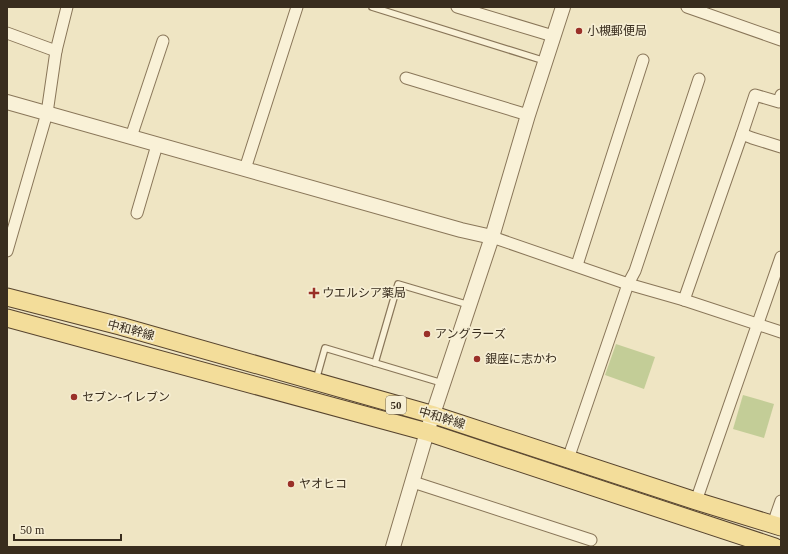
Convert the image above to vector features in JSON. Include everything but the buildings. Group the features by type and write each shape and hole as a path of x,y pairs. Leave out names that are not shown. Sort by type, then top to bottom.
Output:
{"main road":[{"name":"中和幹線","path":"7,297 120,326 434,415 777,526"},
{"name":"中和幹線","path":"7,318 428,432 775,547"}],"street":[{"path":"7,251 47,113 56,51 60,30 67,7"},
{"path":"246,169 297,7"},
{"path":"457,7 553,36"},
{"path":"393,547 428,432 492,236 528,114 563,7"},
{"path":"687,7 781,40"},
{"path":"7,33 56,51"},
{"path":"131,137 163,41"},
{"path":"576,265 643,60"},
{"path":"406,78 528,114"},
{"path":"568,459 628,284 635,271 698,79"},
{"path":"684,300 755,95 780,100"},
{"path":"7,102 461,230 492,236 628,284 684,300 781,332"},
{"path":"742,134 781,147"},
{"path":"137,214 157,145"},
{"path":"696,501 756,324 781,260"},
{"path":"413,482 591,540"},
{"path":"777,526 781,501"}],"lane":[{"path":"372,7 545,61"},
{"path":"375,363 398,284 470,306"},
{"path":"316,382 325,348 444,384"}],"green space":[{"path":"616,344 655,357 644,389 605,375"},
{"path":"743,395 774,404 764,438 733,429"}],"place":[{"name":"小槻郵便局","path":"579,31"},
{"name":"ウエルシア薬局","path":"314,293"},
{"name":"アングラーズ","path":"427,334"},
{"name":"銀座に志かわ","path":"477,359"},
{"name":"セブン-イレブン","path":"74,397"},
{"name":"ヤオヒコ","path":"291,484"}]}
